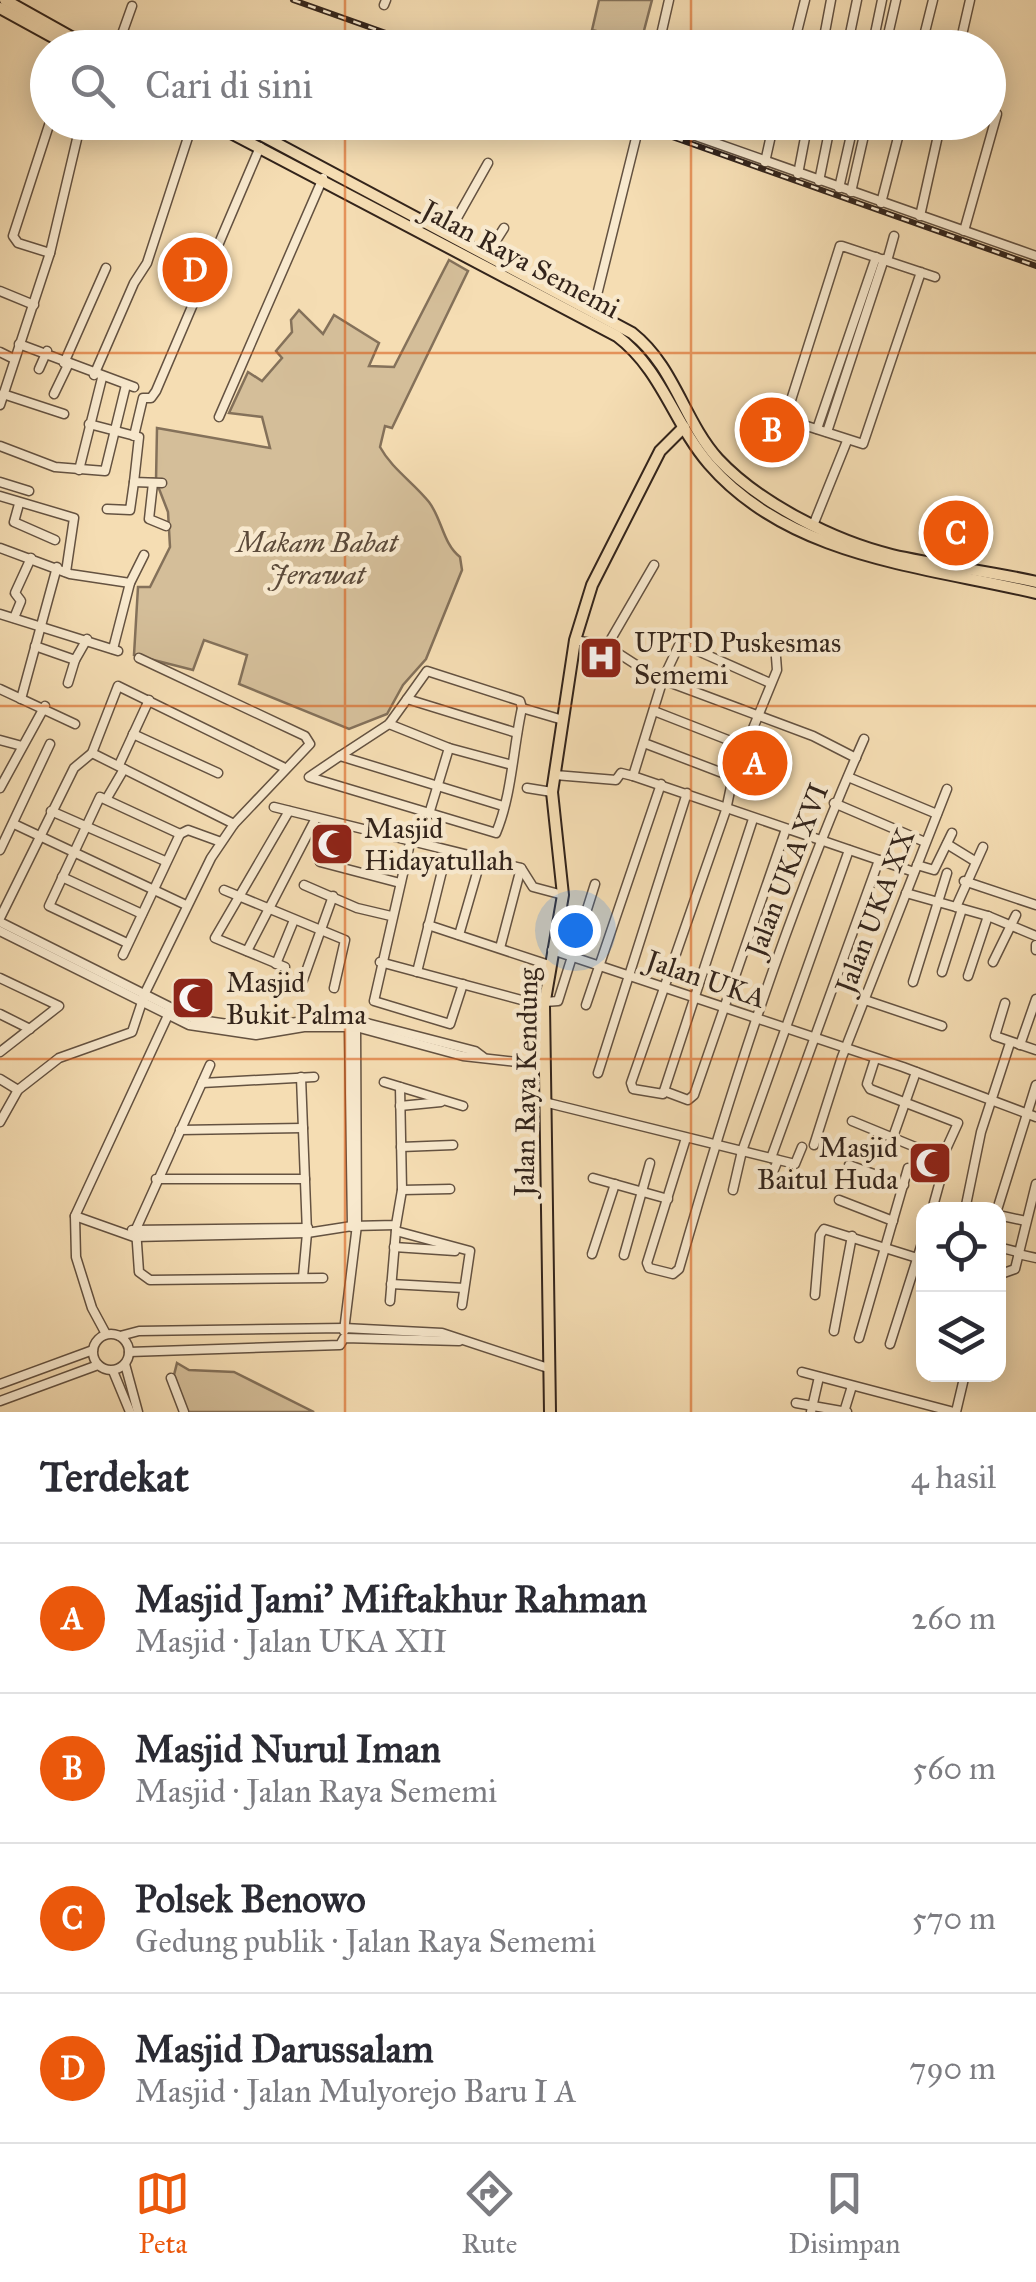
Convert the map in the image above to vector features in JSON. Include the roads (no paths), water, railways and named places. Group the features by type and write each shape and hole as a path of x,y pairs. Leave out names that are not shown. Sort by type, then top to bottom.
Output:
{"main road":[{"path":"5,0 59,30"},
{"path":"0,8 40,30"},
{"name":"Jalan Raya Sememi","path":"240,140 321,182 448,234 464,248 487,255 632,333 655,354 719,459 755,489 848,544 1036,582"},
{"name":"Jalan Raya Sememi","path":"268,140 625,341 655,372 684,427 714,470 754,503 889,564 1036,593"},
{"name":"Jalan Raya Kendung","path":"550,1412 544,1004 562,895 552,792 575,640 592,585 660,451 684,427"}],"street":[{"path":"662,30 669,0"},
{"path":"798,30 805,0"},
{"path":"825,30 831,0"},
{"path":"851,30 857,0"},
{"path":"876,30 882,0"},
{"path":"889,30 896,0"},
{"path":"926,30 934,0"},
{"path":"963,30 970,0"},
{"path":"123,30 132,6"},
{"path":"44,140 13,236 18,244 50,253"},
{"path":"0,405 50,253 77,140"},
{"path":"79,470 98,376 134,282 147,263 187,140"},
{"name":"Jalan Raya Sememi","path":"594,311 636,140"},
{"path":"705,140 1036,256"},
{"path":"764,162 770,140"},
{"path":"798,174 805,140"},
{"path":"819,181 827,140"},
{"path":"839,188 850,140"},
{"path":"851,192 863,140"},
{"path":"881,203 897,140"},
{"path":"920,216 937,140"},
{"path":"964,231 990,140"},
{"path":"134,436 142,398 151,398 259,151"},
{"path":"448,234 488,163"},
{"path":"219,418 321,182"},
{"path":"487,255 504,228"},
{"path":"822,431 882,259 894,236"},
{"path":"920,272 864,444 786,419 839,248 882,259 935,277"},
{"path":"54,394 106,268"},
{"path":"0,291 34,304"},
{"path":"0,446 55,467 107,470 130,386 20,344"},
{"path":"0,352 14,359"},
{"path":"39,369 47,352"},
{"path":"3,394 64,414"},
{"path":"89,424 140,440 130,509 108,509"},
{"path":"814,523 846,440"},
{"path":"0,482 29,491"},
{"path":"134,482 158,483 149,519 166,526"},
{"path":"0,496 74,518 21,698"},
{"path":"19,504 14,522 55,540"},
{"path":"0,548 61,570 130,583"},
{"path":"0,614 116,650 130,583 144,556"},
{"path":"14,618 21,601 15,594 31,558"},
{"path":"608,646 654,565"},
{"path":"68,683 87,638"},
{"path":"575,640 608,646 663,679 856,758"},
{"path":"633,776 663,679 682,643 770,683"},
{"path":"35,646 75,660"},
{"path":"776,656 777,670 733,777 726,810 631,1087 692,1099 786,829"},
{"path":"0,1122 18,1090 70,1053 130,1035 186,905 221,842 284,767 309,746 305,736 138,658"},
{"path":"426,671 520,701 522,708 498,832 310,779 310,774 389,724 407,699 426,671"},
{"path":"148,1000 0,920 79,760 92,753 118,686 284,767"},
{"path":"0,689 45,706 75,724"},
{"path":"407,699 517,733"},
{"path":"106,798 150,700"},
{"path":"0,788 45,706"},
{"path":"522,708 563,720"},
{"path":"654,710 746,747"},
{"path":"389,724 448,748 512,765"},
{"path":"134,734 218,773"},
{"name":"Jalan UKA XVI","path":"668,1199 648,1266 673,1274 679,1269 754,1018 834,803 864,739"},
{"path":"0,740 22,746"},
{"path":"644,743 733,777"},
{"path":"0,850 50,744"},
{"path":"429,814 448,748"},
{"path":"92,753 234,824"},
{"path":"340,756 503,806"},
{"path":"556,776 616,780 620,774 633,776 753,819 915,868 934,870 952,833"},
{"path":"848,777 937,814"},
{"path":"586,1005 661,784"},
{"path":"526,788 552,792"},
{"name":"Jalan UKA XX","path":"814,1144 845,1049 946,789"},
{"path":"598,1073 687,793"},
{"path":"128,944 49,908 84,823 100,797 180,834"},
{"path":"834,803 926,842"},
{"path":"274,807 521,868 533,888 562,895"},
{"path":"289,811 215,938 280,966 294,920"},
{"path":"51,812 165,861"},
{"path":"247,951 316,818"},
{"path":"663,1093 753,819"},
{"path":"14,824 186,905"},
{"path":"123,954 180,834 187,830 221,842"},
{"path":"410,843 380,962 375,1003 447,1024 454,1020 463,984"},
{"path":"947,844 974,860"},
{"path":"942,972 964,882 983,847"},
{"path":"733,1190 742,1151 849,850"},
{"path":"417,972 447,851"},
{"path":"459,936 481,859"},
{"path":"771,1177 814,1039 879,860"},
{"path":"320,862 400,884"},
{"path":"500,948 521,868"},
{"path":"912,982 948,872"},
{"path":"62,876 142,914"},
{"path":"964,882 1030,903"},
{"path":"380,962 544,1004 558,1001 595,884"},
{"path":"304,885 391,916"},
{"path":"224,890 346,941 334,988"},
{"path":"906,893 988,916 1036,936"},
{"path":"303,980 333,896"},
{"path":"993,962 1016,915"},
{"path":"968,976 988,916"},
{"path":"428,925 549,965"},
{"path":"0,931 217,1032 353,1027 403,1036"},
{"name":"Jalan UKA","path":"552,950 723,1010 901,1066 1036,1116"},
{"path":"0,978 59,1006 1,1050"},
{"path":"967,1202 981,1132 1036,998"},
{"path":"865,1000 942,1026"},
{"path":"1005,1003 994,1034 1036,1050"},
{"path":"106,1334 92,1308 76,1257 75,1216 167,1009"},
{"path":"0,1014 30,1029"},
{"path":"255,1031 351,1020 442,1052 544,1065"},
{"path":"129,1352 337,1345 344,1338 354,1228 353,1027"},
{"path":"875,1059 869,1088 981,1132"},
{"path":"210,1065 156,1178 135,1233 139,1272 150,1280 323,1278"},
{"path":"893,1138 916,1072"},
{"path":"202,1083 314,1076"},
{"path":"301,1077 309,1230 304,1278"},
{"path":"0,1079 18,1090"},
{"path":"384,1082 463,1106"},
{"path":"1001,1202 1036,1085"},
{"path":"390,1301 402,1190 400,1087"},
{"path":"400,1106 441,1102"},
{"path":"544,1102 796,1164 802,1146"},
{"path":"852,1120 942,1158 945,1163 934,1202"},
{"path":"942,1158 958,1123"},
{"path":"180,1130 302,1128"},
{"path":"593,1178 668,1199 686,1138"},
{"path":"401,1146 454,1145"},
{"path":"624,1255 650,1163"},
{"path":"850,1164 904,1185"},
{"path":"859,1338 908,1168 941,1179"},
{"path":"156,1178 305,1179"},
{"path":"592,1254 614,1184"},
{"path":"1006,1273 1012,1272 1036,1185"},
{"path":"402,1190 450,1189"},
{"path":"839,1200 893,1221"},
{"path":"75,1216 135,1233 396,1228 470,1252"},
{"path":"815,1295 822,1231 827,1228 914,1257"},
{"path":"834,1331 852,1236"},
{"path":"394,1247 470,1252"},
{"path":"1006,1250 1036,1258"},
{"path":"462,1305 470,1252"},
{"path":"890,1344 916,1253"},
{"path":"392,1284 464,1288"},
{"path":"106,1334 344,1328 442,1333 548,1368"},
{"path":"0,1384 92,1350 106,1334"},
{"path":"120,1336 129,1352"},
{"path":"344,1338 459,1341"},
{"path":"92,1350 98,1365"},
{"path":"129,1352 124,1364 134,1412"},
{"path":"112,1370 124,1364"},
{"path":"0,1401 98,1365 112,1370 134,1412"},
{"path":"802,1372 955,1412 963,1382"},
{"path":"812,1409 819,1377"},
{"path":"171,1378 184,1412"},
{"path":"796,1403 812,1409 845,1412 852,1386"}],"railway":[{"path":"293,0 377,30"},
{"path":"681,140 1036,266"}],"place":[{"name":"Masjid Darussalam","path":"195,270"},
{"name":"Masjid Nurul Iman","path":"772,430"},
{"name":"Polsek Benowo","path":"956,533"},
{"name":"UPTD Puskesmas Sememi","path":"601,658"},
{"name":"Masjid Jami' Miftakhur Rahman","path":"755,763"},
{"name":"Masjid Hidayatullah","path":"332,844"},
{"name":"Masjid Bukit Palma","path":"193,998"},
{"name":"Masjid Baitul Huda","path":"930,1163"}],"park label":[{"name":"Makam Babat Jerawat","path":"317,558"}]}
